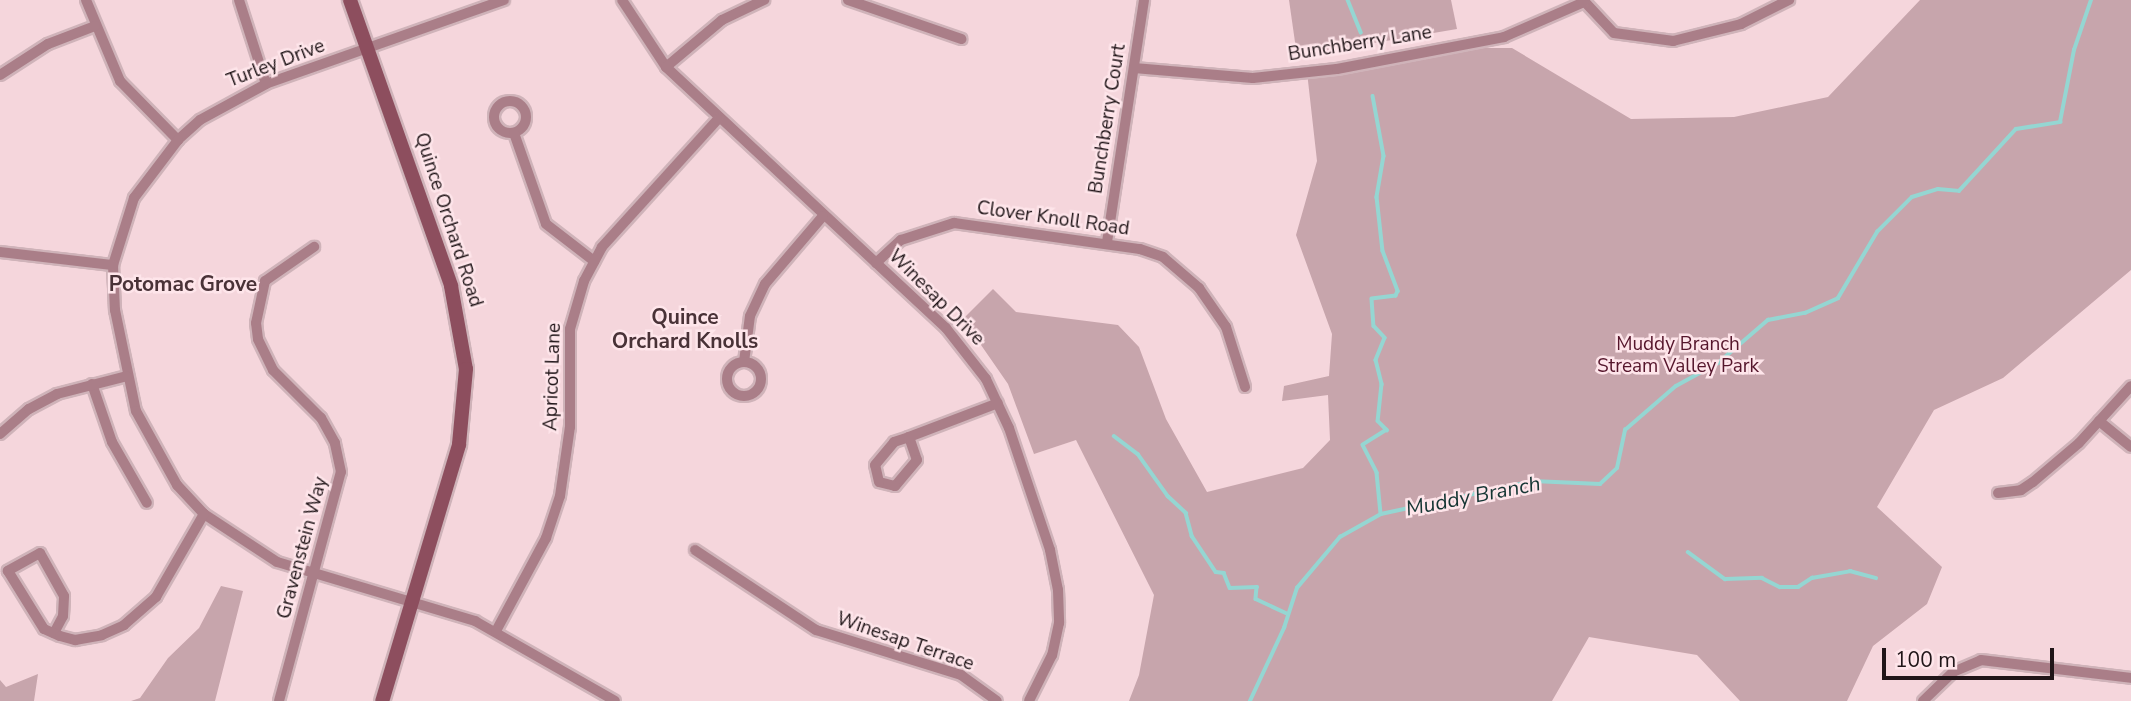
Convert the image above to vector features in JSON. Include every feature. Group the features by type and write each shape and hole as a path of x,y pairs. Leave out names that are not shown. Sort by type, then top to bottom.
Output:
{"street":[{"path":"86,0 120,81 177,140"},
{"path":"239,0 266,84"},
{"name":"Quince Orchard Road","path":"351,0 451,286 466,369 459,445 382,701"},
{"name":"Turley Drive","path":"411,600 314,574 251,549 204,514 177,485 153,448 127,376 113,265 134,198 177,140 223,104 266,84 504,0"},
{"name":"Winesap Drive","path":"622,0 666,66 718,119 961,343 998,403 1050,550 1059,597 1052,655 1029,701"},
{"path":"666,66 722,20 764,0"},
{"path":"848,0 961,39"},
{"name":"Bunchberry Court","path":"1108,242 1144,0"},
{"path":"1583,1 1614,33 1673,41 1741,24 1789,0"},
{"name":"Bunchberry Lane","path":"1134,68 1252,78 1337,69 1504,37 1583,1"},
{"path":"0,75 48,44 95,26"},
{"name":"Apricot Lane","path":"496,631 546,538 560,496 570,427 570,329 578,296 594,261 718,119"},
{"path":"514,133 546,224 594,261"},
{"path":"744,362 750,316 765,284 824,216"},
{"name":"Clover Knoll Road","path":"876,263 901,240 954,223 1108,242 1163,257 1199,288 1226,327 1245,387"},
{"name":"Gravenstein Way","path":"279,701 338,487 339,458 321,418 273,370 258,339 256,323 265,281 314,247"},
{"path":"0,252 113,265"},
{"path":"0,435 29,409 92,384 127,376"},
{"path":"92,384 112,442 147,503"},
{"path":"1998,493 2021,490 2033,482 2099,421 2131,386"},
{"path":"909,438 917,460 895,486 879,482 874,465 894,442 998,403"},
{"path":"2099,421 2131,447"},
{"path":"54,633 63,616 64,596 40,554 8,571 44,629 54,633 75,640 124,625 156,597 204,514"},
{"name":"Winesap Terrace","path":"695,550 816,630 961,676 998,701"},
{"path":"411,600 496,631 615,701"},
{"path":"1923,701 1953,672 1981,660 2131,678"}],"green space":[{"path":"1289,0 1451,0 1457,29 1297,56"},
{"name":"Muddy Branch Stream Valley Park","path":"1920,0 2131,0 2131,270 2003,378 1934,410 1877,507 1942,567 1927,604 1873,646 1847,701 1740,701 1697,655 1589,637 1552,701 1129,701 1139,675 1154,595 1076,440 1034,454 1008,384 963,319 993,289 1016,312 1118,325 1139,347 1166,419 1207,492 1303,468 1330,440 1328,395 1282,401 1284,386 1329,376 1332,334 1296,235 1317,161 1307,72 1446,48 1512,48 1631,119 1734,117 1828,97"},
{"path":"221,586 243,591 215,701 131,701 140,698 168,658 199,628"},
{"path":"38,674 34,701 0,701 0,680 6,687"}],"waterway":[{"path":"1348,0 1361,32"},
{"name":"Muddy Branch","path":"1250,701 1284,628 1297,588 1340,537 1381,514 1533,481 1600,484 1617,468 1625,430 1676,386 1718,363 1768,320 1805,313 1838,298 1877,232 1912,197 1938,189 1959,191 2016,129 2060,122 2074,50 2091,0"},
{"path":"1373,96 1384,156 1377,197 1383,251 1398,291 1396,296 1372,299 1374,326 1385,338 1376,360 1382,384 1378,421 1387,430 1363,445 1377,473 1381,514"},
{"path":"1114,436 1138,454 1168,496 1186,513 1192,536 1216,572 1224,573 1230,588 1257,587 1256,599 1288,614"},
{"path":"1688,552 1725,579 1762,578 1780,587 1798,587 1812,578 1850,571 1876,578"}],"district":[{"name":"Potomac Grove","path":"183,284"},
{"name":"Quince Orchard Knolls","path":"685,329"}]}
